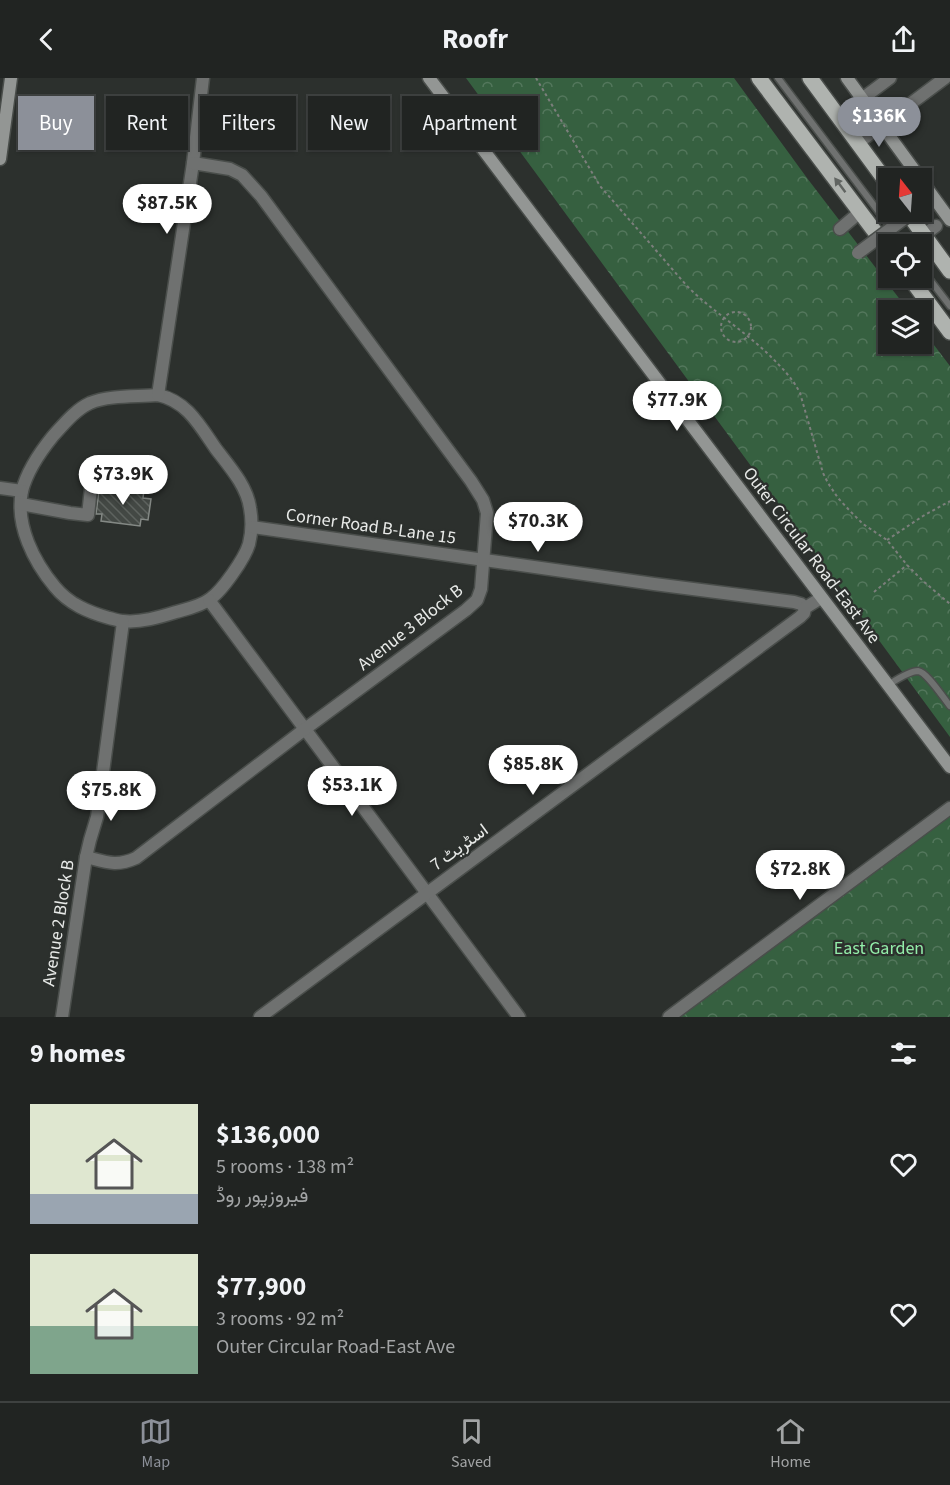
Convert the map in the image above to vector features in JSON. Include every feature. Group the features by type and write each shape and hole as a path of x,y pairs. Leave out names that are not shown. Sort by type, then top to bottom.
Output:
{"main road":[{"path":"759,78 878,235"},
{"path":"810,78 878,170"},
{"path":"920,222 930,230 950,271"},
{"path":"917,288 950,332"}],"street":[{"path":"0,159 11,78"},
{"path":"158,395 193,164 203,78"},
{"name":"Outer Circular Road-East Ave","path":"429,78 950,767"},
{"path":"847,78 912,168"},
{"path":"839,116 890,78"},
{"path":"858,143 946,78 950,83"},
{"name":"Avenue 3 Block B","path":"86,857 117,864 136,858 466,610 477,600 481,589 487,513 483,500 261,196 242,176 230,169 193,164"},
{"path":"932,195 950,220"},
{"path":"840,229 861,212"},
{"path":"858,252 899,222"},
{"path":"158,395 176,401 186,408 212,443 244,489 250,505 252,527 249,545 235,569 220,590 209,600 163,616 123,622 76,606 58,591 44,574 29,546 22,524 22,491 33,464 47,444 78,410 104,399 158,395"},
{"path":"0,488 22,491"},
{"path":"21,504 88,515 91,488"},
{"name":"Corner Road B-Lane 15","path":"252,527 484,561 794,602 805,608"},
{"name":"اسٹریٹ 7","path":"260,1017 790,625 804,613 805,608 820,598"},
{"path":"209,600 519,1017"},
{"name":"Avenue 2 Block B","path":"62,1017 86,857 97,818 123,622"},
{"path":"669,1017 950,808"}],"lane":[{"path":"778,78 895,234"},
{"path":"932,282 950,306"},
{"path":"888,685 901,676 918,671 925,674 950,706"}],"path":[{"path":"536,78 600,186 687,286 701,300 764,349 796,384 818,458 828,483 838,498 863,524 886,540 907,565 950,604"},
{"path":"733,312 747,316 752,326 748,336 740,342 734,342 725,337 721,327 724,317 733,312"},
{"path":"886,540 950,501"},
{"path":"874,592 907,565"}],"green space":[{"path":"466,78 734,78 878,271 878,288 891,288 900,300 878,300 878,354 932,354 932,342 950,366 950,737 519,150 538,150 538,96 479,96"},
{"name":"East Garden","path":"950,805 950,1017 680,1017"}],"building":[{"path":"106,485 144,490 143,498 151,499 148,520 141,519 140,526 101,521 102,514 96,514 99,490 105,491"}]}
